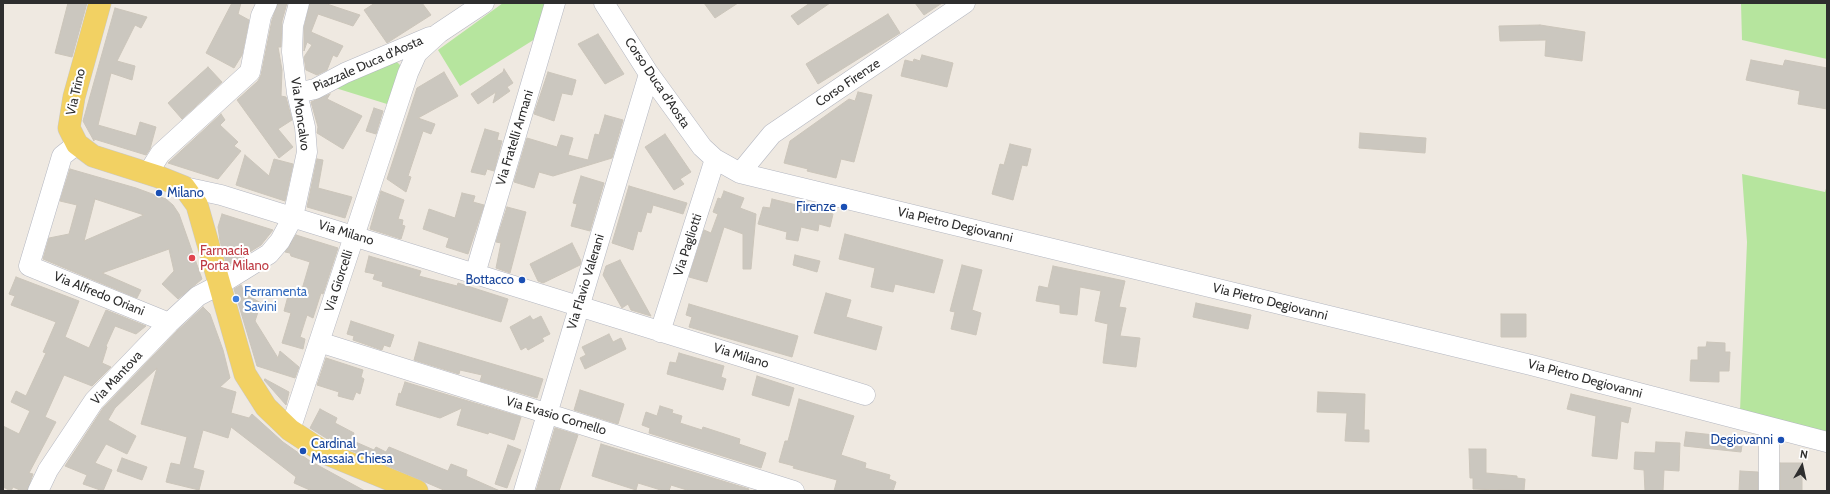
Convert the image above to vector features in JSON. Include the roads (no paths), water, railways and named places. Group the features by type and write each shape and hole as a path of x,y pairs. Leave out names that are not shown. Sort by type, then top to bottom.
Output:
{"main road":[{"name":"Via Trino","path":"77,144 69,128 70,120 74,97 100,3"},
{"name":"Via Milano","path":"77,144 93,156 148,173 184,187"},
{"path":"184,187 197,205 246,374 266,407 290,430 326,452 417,491"}],"street":[{"path":"148,173 160,154 250,72 261,16 267,3"},
{"name":"Via Moncalvo","path":"219,285 269,254 280,241 293,217 308,152 305,127 297,93 292,52 293,26 299,3"},
{"name":"Piazzale Duca d'Aosta","path":"395,110 417,53 439,33 484,3"},
{"name":"Via Fratelli Armani","path":"475,274 555,3"},
{"name":"Corso Duca d'Aosta","path":"604,3 649,74 683,122 702,147 715,159"},
{"name":"Corso Firenze","path":"740,173 772,134 964,3"},
{"name":"Piazzale Duca d'Aosta","path":"297,93 315,88 345,73 439,33"},
{"name":"Via Flavio Valerani","path":"524,491 649,74"},
{"name":"Via Giorcelli","path":"290,430 395,110"},
{"name":"Via Alfredo Oriani","path":"77,144 62,156 29,266 169,323"},
{"name":"Via Pietro Degiovanni","path":"715,159 740,173 1530,365 1827,442"},
{"name":"Via Pagliotti","path":"660,332 715,159"},
{"name":"Via Milano","path":"184,187 221,194 660,332 865,394"},
{"name":"Via Mantova","path":"38,491 48,470 94,401 169,323 198,296 219,285"},
{"name":"Via Evasio Comello","path":"319,342 794,491"},
{"path":"1769,428 1769,491"}],"place":[{"name":"Milano","path":"159,193"},
{"name":"Firenze","path":"844,207"},
{"name":"Farmacia Porta Milano","path":"192,258"},
{"name":"Bottacco","path":"522,280"},
{"name":"Ferramenta Savini","path":"236,299"},
{"name":"Degiovanni","path":"1781,440"},
{"name":"Cardinal Massaia Chiesa","path":"303,451"}]}
